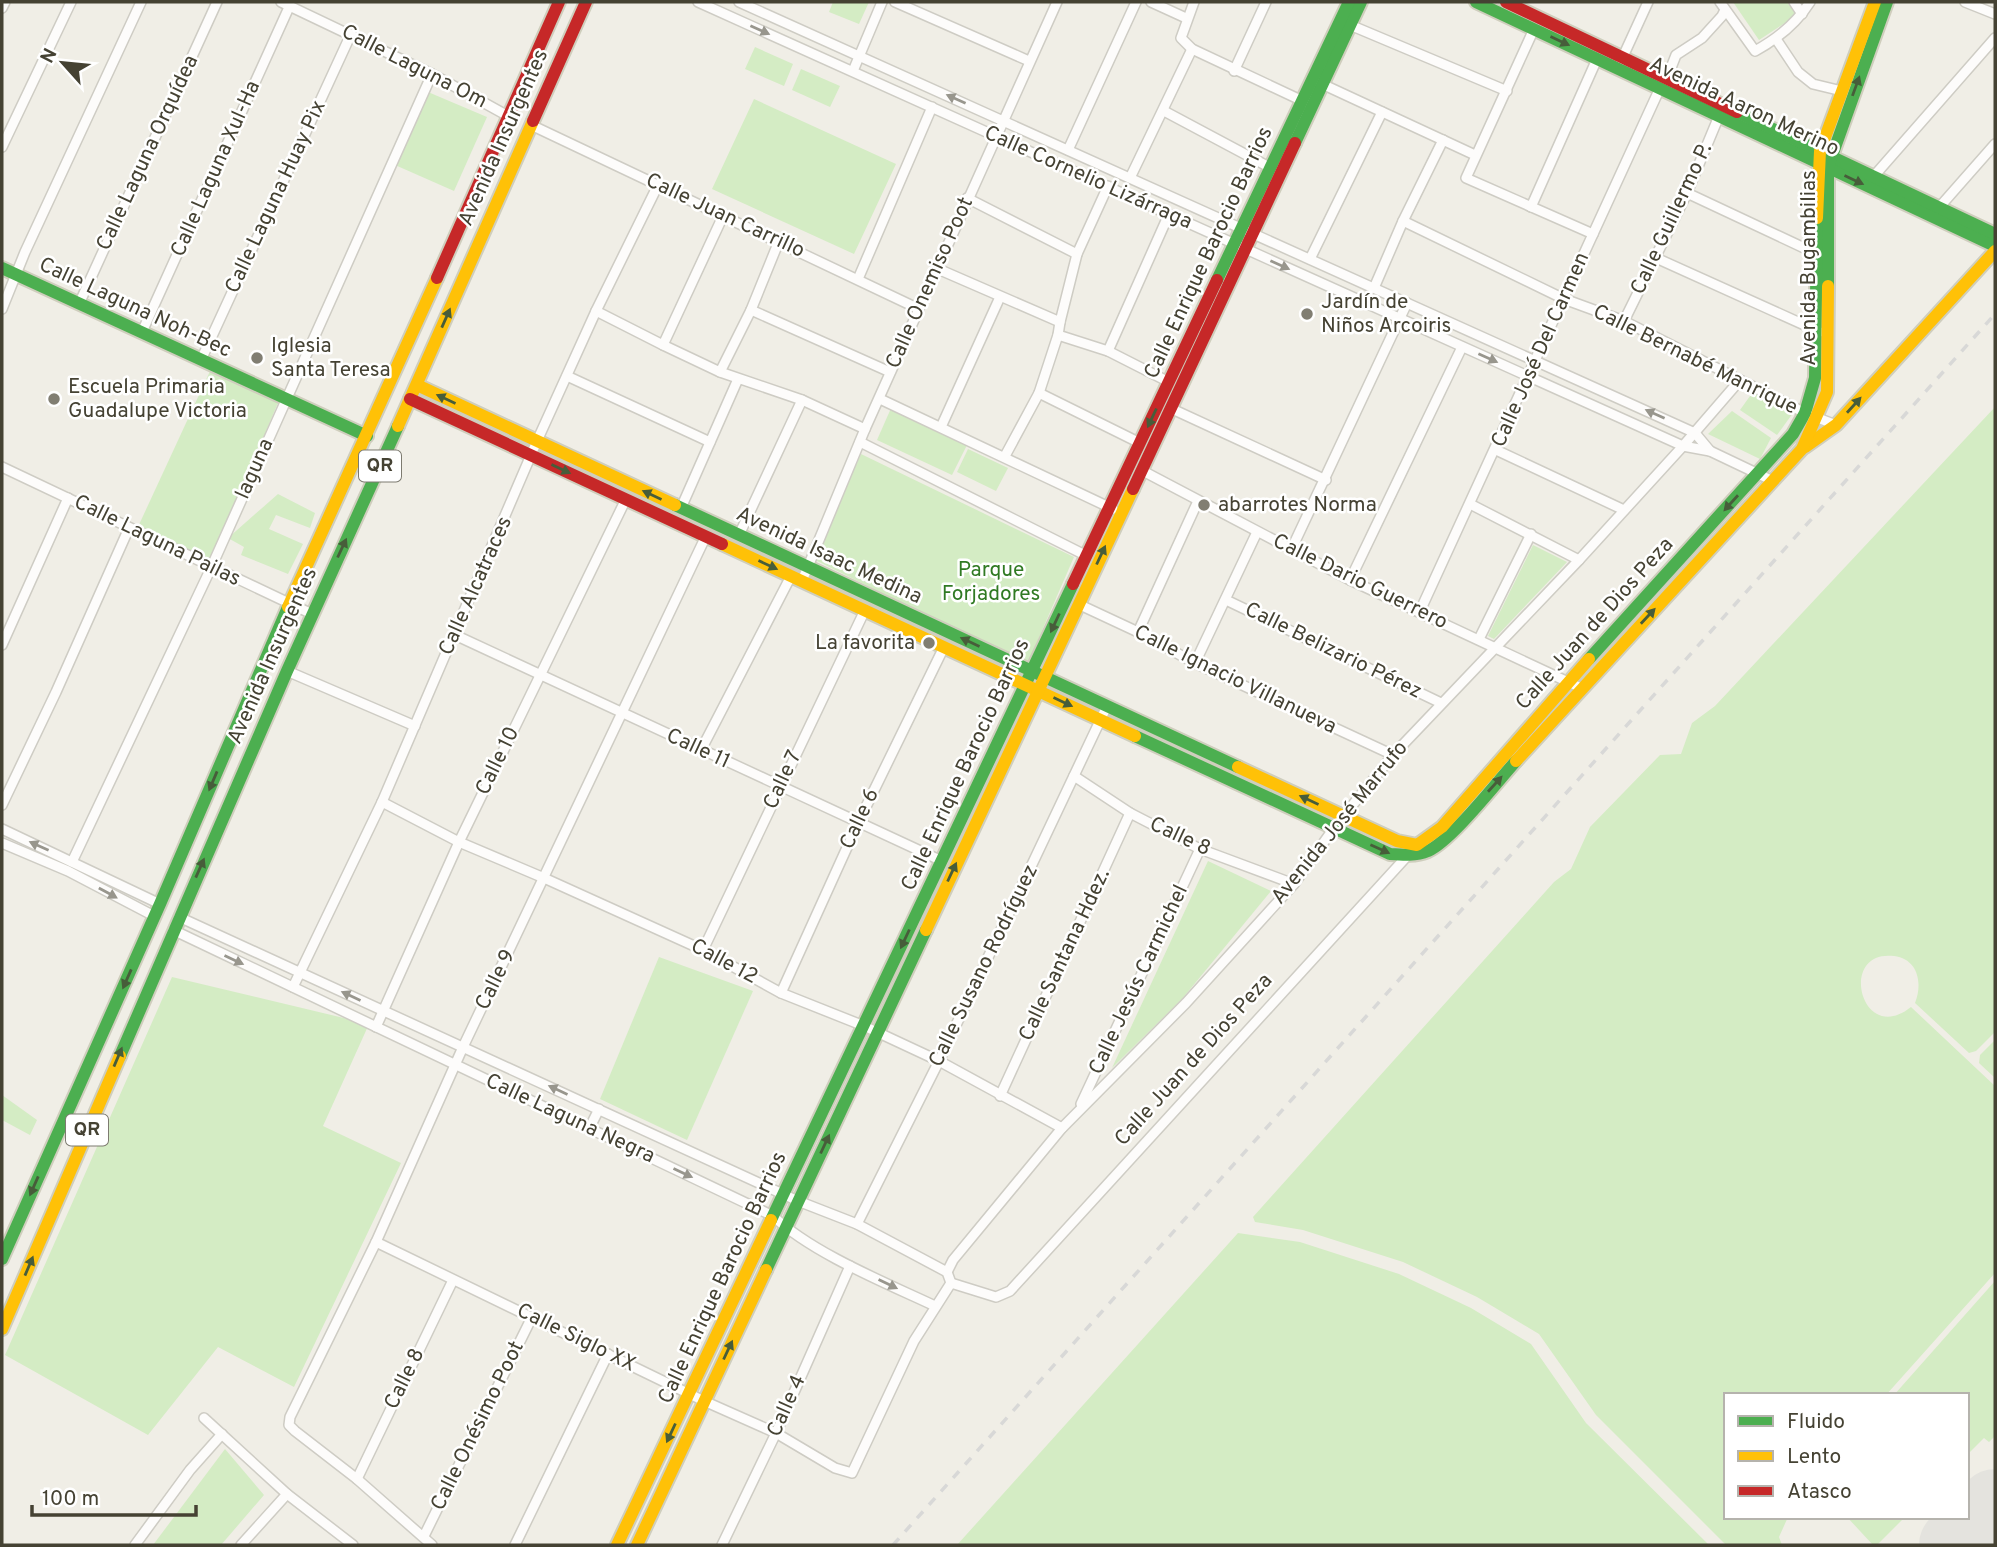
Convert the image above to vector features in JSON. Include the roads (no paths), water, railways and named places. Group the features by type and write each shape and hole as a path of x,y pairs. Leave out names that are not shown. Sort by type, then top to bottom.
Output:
{"main road":[{"name":"Avenida Insurgentes","path":"2,1259 289,604 367,436 559,2"},
{"name":"Avenida Insurgentes","path":"2,1329 286,671 417,386 586,2"},
{"name":"Calle Enrique Barocio Barrios","path":"637,1545 877,1032 1038,674 1087,556 1141,470 1170,408 1240,246 1307,103 1349,2"},
{"name":"Calle Enrique Barocio Barrios","path":"1247,231 1271,168 1307,103 1322,84 1361,2"},
{"name":"Avenida Aaron Merino","path":"1476,2 1597,59 1621,63"},
{"name":"Avenida Aaron Merino","path":"1506,2 1663,83 1935,212 1995,234"},
{"name":"Avenida Bugambilias","path":"1823,333 1817,254 1824,159 1842,91 1875,2"},
{"name":"Avenida Bugambilias","path":"1811,415 1823,333 1824,159 1887,2"},
{"name":"Avenida Aaron Merino","path":"1663,83 1719,116 1824,159 1874,176 1995,249"},
{"name":"Calle Enrique Barocio Barrios","path":"1038,674 1078,604 1140,443 1240,246"},
{"name":"Calle Juan de Dios Peza","path":"1407,856 1428,853 1444,841 1802,449 1836,425 1995,249"},
{"path":"442,267 464,276"},
{"name":"Calle Laguna Noh-Bec","path":"2,268 367,436"},
{"name":"Avenida Isaac Medina","path":"417,386 1397,841 1417,845"},
{"name":"Avenida Isaac Medina","path":"410,399 1334,828 1391,854 1407,856"},
{"name":"Calle Juan de Dios Peza","path":"1802,449 1811,415"},
{"name":"Calle Juan de Dios Peza","path":"1417,845 1442,827 1569,681 1811,415"},
{"name":"Calle Enrique Barocio Barrios","path":"617,1545 942,861 1032,687"},
{"path":"1174,754 1181,740"},
{"path":"108,1021 129,1031"},
{"path":"45,1161 69,1171"}],"street":[{"path":"2,8 5,2"},
{"path":"2,148 71,2"},
{"path":"2,309 141,2"},
{"name":"Calle Laguna Orquídea","path":"79,304 217,2"},
{"name":"Calle Cornelio Lizárraga","path":"698,2 1683,446 1710,451 1773,481"},
{"path":"735,19 740,2"},
{"name":"Calle Cornelio Lizárraga","path":"740,2 1695,433 1710,451"},
{"path":"853,71 882,2"},
{"path":"895,2 1029,61"},
{"name":"Calle Onemiso Poot","path":"797,578 808,567 890,372 1056,2"},
{"path":"1068,150 1136,2"},
{"path":"1151,2 1186,18"},
{"path":"1194,2 1181,38 1192,49 1307,103"},
{"path":"1234,71 1266,2"},
{"path":"1621,63 1648,2"},
{"path":"1794,2 1802,14"},
{"path":"1722,6 1755,51 1776,39 1802,14 1810,2"},
{"path":"1965,2 1995,14"},
{"name":"Calle Laguna Om","path":"286,4 432,74 508,116"},
{"name":"Calle Laguna Xul-Ha","path":"142,332 286,4"},
{"name":"Calle José Del Carmen","path":"1420,611 1676,55 1702,38 1722,16 1722,6"},
{"path":"1350,25 1507,91"},
{"path":"1534,29 1466,178 1593,234"},
{"name":"Calle Laguna Huay Pix","path":"201,360 351,34"},
{"path":"1874,176 1995,38"},
{"path":"1776,39 1798,72 1814,84 1842,91"},
{"path":"1130,178 1192,49"},
{"path":"1531,207 1597,59"},
{"name":"laguna","path":"72,862 211,568 432,74"},
{"path":"1322,84 1475,155"},
{"path":"858,279 932,107"},
{"path":"1164,111 1271,168"},
{"path":"1310,259 1382,112"},
{"name":"Calle Guillermo P.","path":"1624,321 1687,193 1719,116"},
{"name":"Calle Juan Carrillo","path":"531,124 919,309"},
{"path":"1374,288 1403,221 1443,141"},
{"path":"1935,212 1995,144"},
{"name":"Calle Alcatraces","path":"293,987 382,802 596,311 658,186"},
{"path":"1005,456 1038,393 1058,335 1077,254 1108,187"},
{"path":"1687,193 1817,254"},
{"path":"967,198 1077,254"},
{"path":"1108,351 1169,214"},
{"path":"663,345 723,216"},
{"name":"Calle Bernabé Manrique","path":"1403,221 1564,299 1624,321 1836,425"},
{"path":"720,372 751,310 779,241"},
{"path":"1656,258 1823,333"},
{"path":"938,269 1060,322"},
{"path":"941,427 1000,297"},
{"path":"1292,548 1407,303"},
{"path":"751,310 890,372"},
{"path":"596,311 720,372 802,400 866,429"},
{"path":"1058,335 1108,351 1169,382"},
{"path":"1350,580 1462,346"},
{"path":"567,376 710,442"},
{"path":"681,508 738,379"},
{"name":"Avenida José Marrufo","path":"947,1272 953,1260 1062,1128 1186,1003 1294,884 1334,828 1393,755 1579,560 1740,380"},
{"path":"1038,393 1140,443"},
{"path":"880,399 1115,510"},
{"path":"739,535 802,400"},
{"path":"1170,408 1326,480"},
{"path":"860,442 1087,556"},
{"path":"1496,450 1624,510"},
{"path":"2,480 4,468"},
{"name":"Calle Laguna Pailas","path":"4,468 312,614"},
{"name":"Calle Dario Guerrero","path":"1141,470 1350,580 1581,688"},
{"path":"2,645 68,498"},
{"name":"Calle 10","path":"376,1027 459,842 626,499"},
{"path":"1138,632 1198,501"},
{"path":"1470,504 1579,560"},
{"path":"2,805 129,528"},
{"path":"1195,663 1257,532"},
{"path":"1479,639 1531,534"},
{"name":"Calle 9","path":"358,1479 289,1425 290,1417 376,1241 463,1047 706,536"},
{"path":"701,750 797,578"},
{"name":"Calle Belizario Pérez","path":"1226,600 1441,702"},
{"name":"Calle Ignacio Villanueva","path":"1078,604 1195,663 1393,755"},
{"name":"Calle 7","path":"703,950 865,610"},
{"name":"Calle 11","path":"455,635 942,861"},
{"name":"Calle 6","path":"782,993 859,821 944,647"},
{"path":"286,671 415,726"},
{"name":"Calle Susano Rodríguez","path":"857,1224 939,1061 1107,706"},
{"name":"Calle 8","path":"1074,776 1130,813 1200,849 1294,884"},
{"name":"Calle 12","path":"382,802 459,842 703,950 782,993 864,1026 939,1061 1062,1128"},
{"name":"Calle Santana Hdez.","path":"1000,1096 1130,813"},
{"path":"2,828 72,862 157,910"},
{"path":"2,843 157,910"},
{"name":"Calle Juan de Dios Peza","path":"951,1283 996,1297 1010,1291 1417,845"},
{"name":"Calle Jesús Carmichel","path":"1078,1112 1200,849"},
{"name":"Calle Laguna Negra","path":"179,917 798,1201 857,1224 947,1272"},
{"name":"Calle Laguna Negra","path":"173,930 773,1216 786,1228 850,1266 935,1306"},
{"path":"589,1129 598,1109"},
{"name":"Calle Siglo XX","path":"376,1241 704,1401 776,1433 835,1468 852,1473 914,1341 935,1306"},
{"name":"Calle 4","path":"722,1545 776,1433 850,1266"},
{"path":"935,1306 951,1283 947,1272"},
{"name":"Calle 8","path":"358,1479 453,1280"},
{"name":"Calle Onésimo Poot","path":"424,1536 532,1317"},
{"path":"515,1545 608,1354"},
{"path":"205,1418 287,1494 353,1545"},
{"path":"135,1545 190,1470 222,1434"},
{"path":"358,1479 432,1545"},
{"path":"241,1545 287,1494"}],"railway":[{"path":"893,1545 1995,314"}],"place":[{"name":"Jardín de Niños Arcoiris","path":"1307,314"},
{"name":"Iglesia Santa Teresa","path":"257,358"},
{"name":"Escuela Primaria Guadalupe Victoria","path":"54,399"},
{"name":"abarrotes Norma","path":"1204,505"},
{"name":"La favorita","path":"929,643"}],"park label":[{"name":"Parque Forjadores","path":"991,582"}]}
